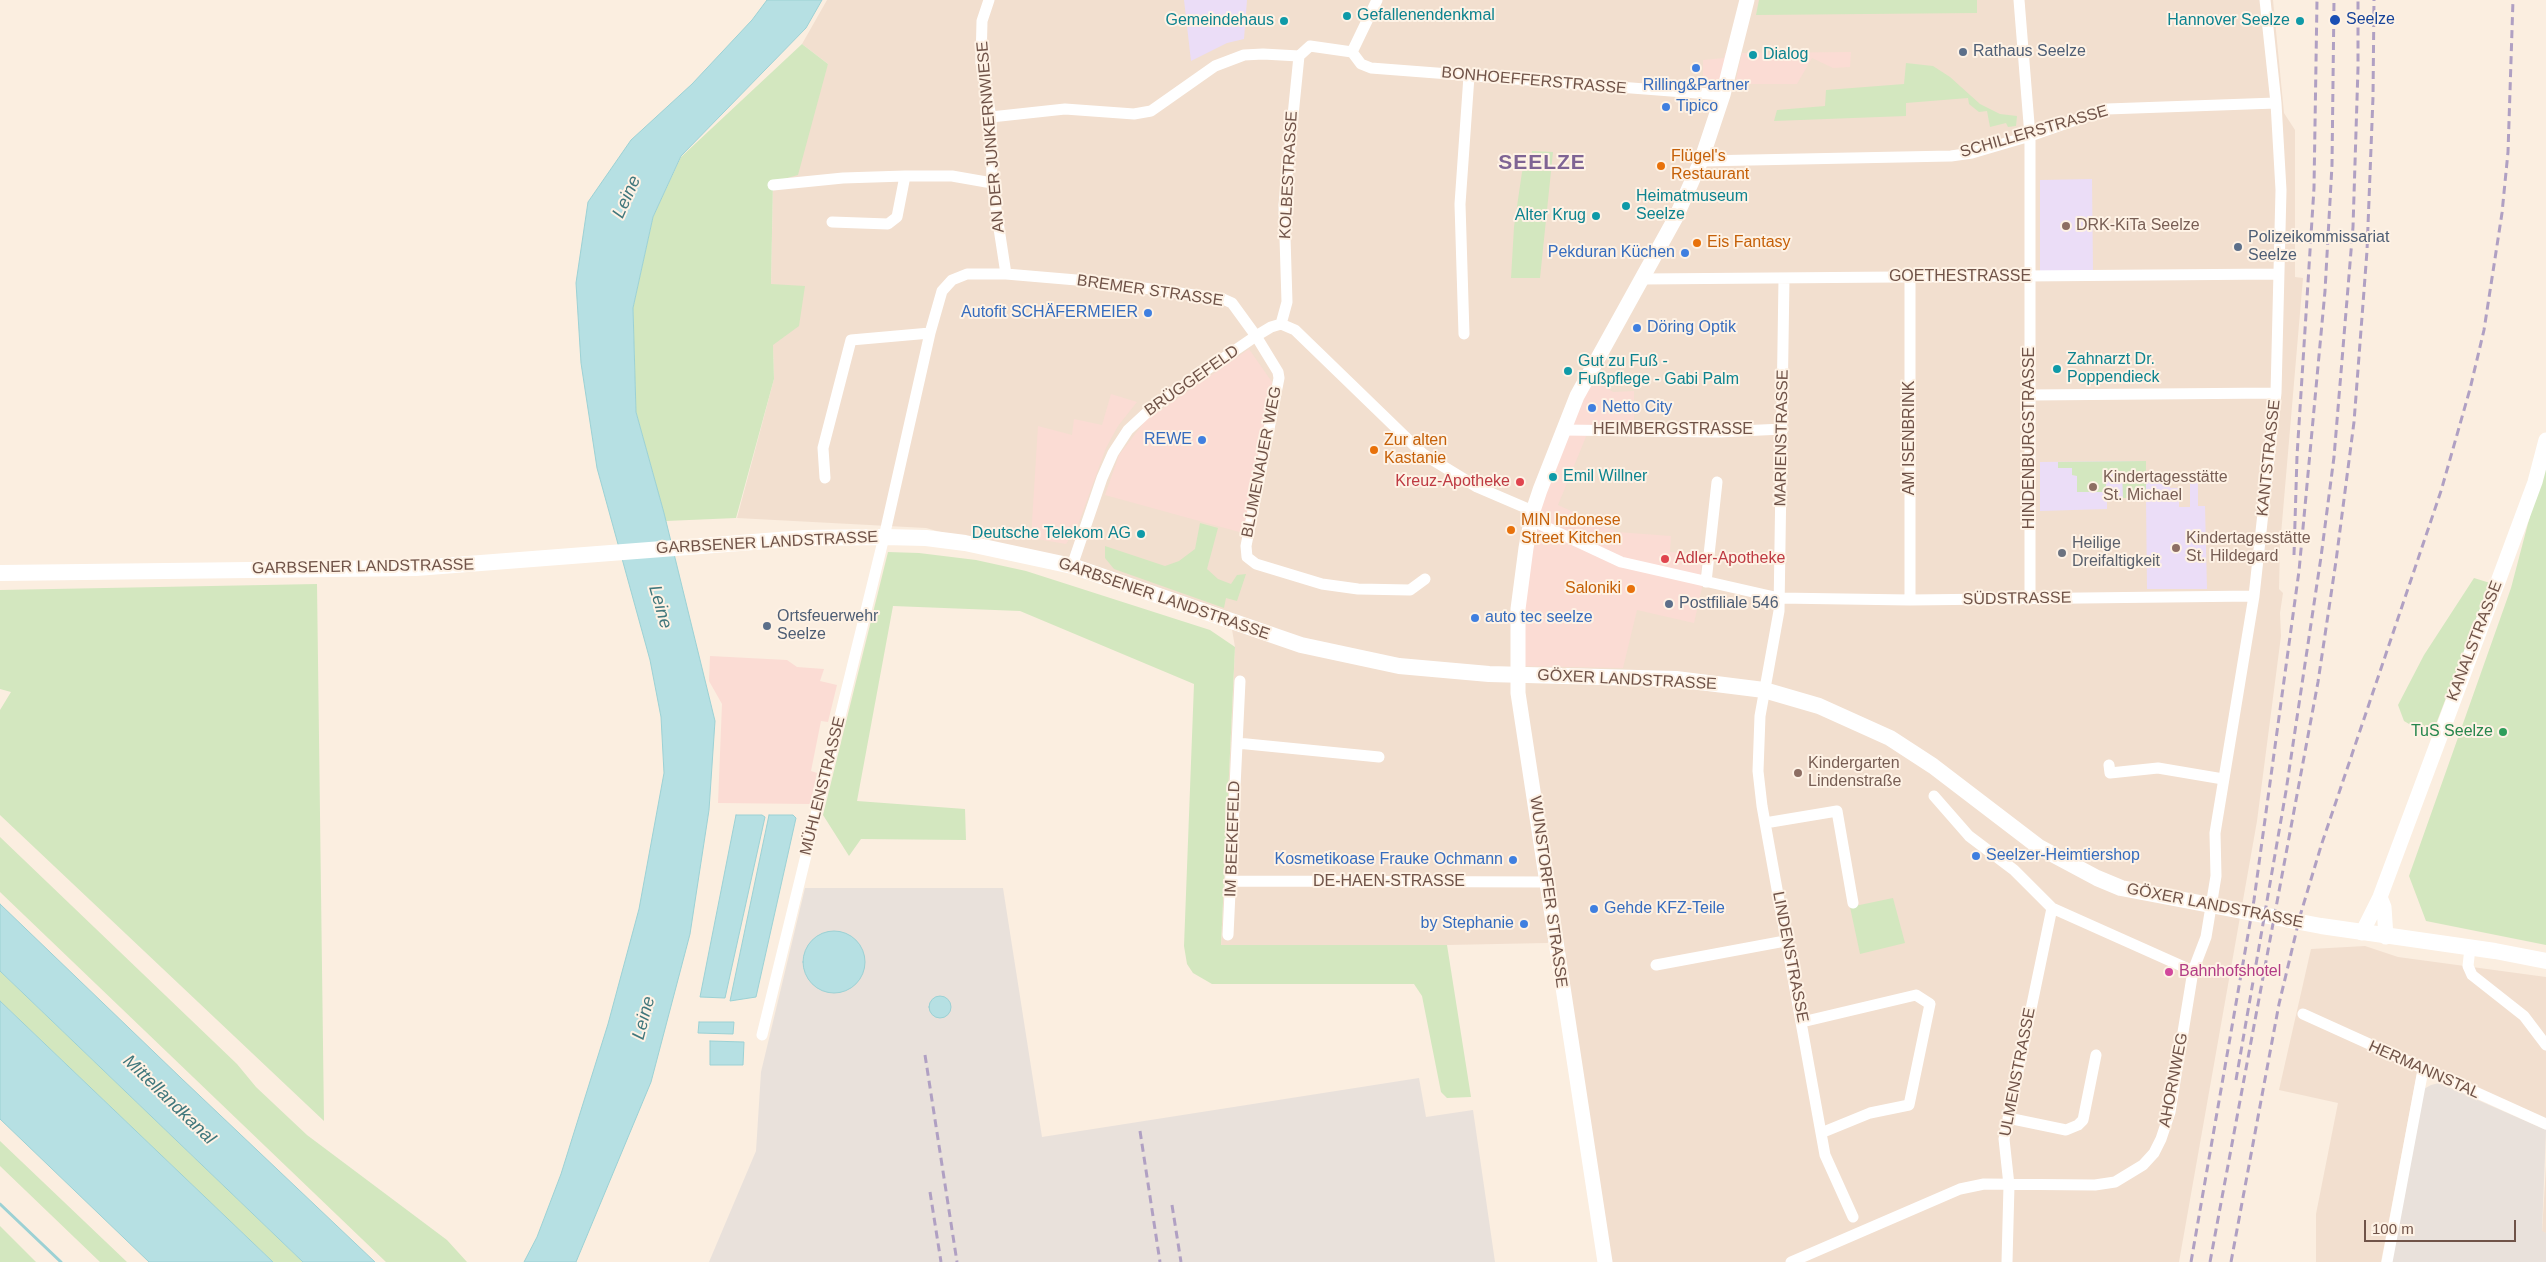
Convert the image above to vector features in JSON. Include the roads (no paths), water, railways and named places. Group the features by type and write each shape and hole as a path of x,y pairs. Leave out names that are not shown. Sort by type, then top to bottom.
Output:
{"main road":[{"name":"GARBSENER LANDSTRASSE","path":"0,573 416,568 804,538 926,538 965,543 1072,566 1244,627 1301,645 1348,656 1438,671 1517,674"},
{"name":"GÖXER LANDSTRASSE","path":"1517,674 1676,679 1764,690 1820,706 1890,738 1933,766 2039,847 2097,878 2121,888 2194,904 2321,926 2546,961"}],"street":[{"name":"AN DER JUNKERNWIESE","path":"989,0 982,21 981,63 990,118 992,183 1006,274"},
{"path":"990,118 1065,109 1134,114 1151,111 1215,66 1244,55 1299,56 1310,46 1352,52 1354,45 1365,29 1377,0"},
{"name":"WUNSTORFER STRASSE","path":"1605,1262 1517,674 1517,622 1532,516 1563,430 1588,376 1676,217 1701,161 1723,95 1747,0"},
{"name":"HINDENBURGSTRASSE","path":"2019,0 2030,136 2030,599"},
{"name":"KANTSTRASSE","path":"2194,971 2206,937 2216,876 2214,844 2254,596 2276,393 2281,190 2276,103 2265,0"},
{"name":"BONHOEFFERSTRASSE","path":"1352,52 1361,64 1371,68 1723,95"},
{"name":"KOLBESTRASSE","path":"1281,324 1287,302 1284,205 1299,56"},
{"path":"1464,334 1460,204 1469,76"},
{"name":"SCHILLERSTRASSE","path":"1701,161 1951,156 1972,153 2114,109 2276,103"},
{"path":"832,222 888,224 898,217 905,176"},
{"path":"773,185 843,178 905,176 952,176 992,183"},
{"name":"BREMER STRASSE","path":"884,537 930,332 942,291 952,280 967,274 1006,274 1100,282 1223,299 1232,303 1256,336"},
{"name":"GOETHESTRASSE","path":"1642,279 2278,274"},
{"name":"AM ISENBRINK","path":"1910,277 1910,600"},
{"name":"MARIENSTRASSE","path":"1764,690 1779,611 1784,278"},
{"path":"1256,336 1271,327 1281,324 1296,330 1423,454 1477,487 1532,516"},
{"path":"825,478 823,448 851,340 930,332"},
{"name":"BRÜGGEFELD","path":"1072,566 1102,478 1113,453 1128,430 1155,405 1256,336"},
{"name":"BLUMENAUER WEG","path":"1256,336 1278,372 1279,378 1246,546 1247,558 1256,564 1322,584 1358,589 1410,590 1425,579"},
{"path":"2030,395 2276,393"},
{"name":"HEIMBERGSTRASSE","path":"1563,430 1718,432 1783,429"},
{"name":"KANALSTRASSE","path":"2362,933 2380,897 2528,499 2546,440"},
{"path":"1706,582 1716,482"},
{"name":"SÜDSTRASSE","path":"1532,516 1620,562 1779,598 1910,600 2254,596"},
{"name":"MÜHLENSTRASSE","path":"762,1035 884,537"},
{"name":"IM BEEKEFELD","path":"1228,934 1240,680"},
{"name":"LINDENSTRASSE","path":"1764,690 1758,746 1765,823 1785,940 1802,1022 1820,1134 1825,1155 1853,1217"},
{"path":"1237,744 1379,757"},
{"path":"2109,766 2110,773 2158,768 2223,779"},
{"path":"1934,796 1969,836 2014,870 2052,908 2194,971"},
{"path":"1765,823 1837,811 1852,903"},
{"name":"DE-HAEN-STRASSE","path":"1232,881 1547,882"},
{"path":"2380,897 2384,907 2386,937"},
{"name":"ULMENSTRASSE","path":"2007,1262 2009,1185 2004,1139 2052,908"},
{"path":"1656,965 1785,940"},
{"path":"2470,948 2468,966 2472,975 2524,1016 2546,1045"},
{"name":"AHORNWEG","path":"2009,1185 2095,1185 2115,1182 2143,1165 2154,1153 2170,1112 2194,971"},
{"path":"1802,1022 1916,995 1930,1004 1909,1104 1870,1113 1820,1134"},
{"name":"HERMANNSTAL","path":"2303,1014 2423,1070 2546,1124"},
{"path":"2008,1118 2066,1130 2078,1125 2083,1120 2096,1055"},
{"path":"2387,1262 2423,1070"},
{"path":"1791,1262 1960,1189 1984,1184 2009,1185"}],"water":[{"name":"Leine","path":"767,0 822,0 806,28 681,156 653,217 633,308 636,412 664,513 715,721 709,810 690,934 651,1082 576,1262 524,1262 537,1237 561,1174 608,1024 639,909 664,773 661,717 650,660 597,468 581,363 576,283 588,202 631,140 692,84 752,20"},
{"path":"736,815 762,815 765,817 725,998 700,997"},
{"path":"769,815 793,815 796,818 756,997 730,1001"},
{"name":"Mittellandkanal","path":"0,904 375,1262 303,1262 0,971"},
{"path":"828,931 840,931 852,936 860,944 865,956 865,968 860,980 852,988 840,993 828,993 816,988 808,980 803,968 803,956 808,944 816,936"},
{"path":"940,996 948,999 951,1007 948,1015 940,1018 932,1015 929,1007 932,999"},
{"path":"0,1001 273,1262 149,1262 0,1119"},
{"path":"699,1022 734,1022 733,1034 698,1033"},
{"path":"710,1041 744,1042 743,1065 710,1065"}],"waterway":[{"path":"0,1204 61,1262"}],"railway":[{"path":"2294,555 2297,456 2314,188 2317,0"},
{"path":"2191,1262 2254,900 2299,571 2325,291 2332,165 2334,0"},
{"path":"2236,1080 2286,791 2334,457 2353,227 2358,0"},
{"path":"2210,1262 2318,682 2336,561 2354,422 2367,251 2373,97 2374,0"},
{"path":"2231,1262 2279,1004 2300,916 2321,846 2441,491 2470,389 2484,330 2502,213 2508,152 2513,0"},
{"path":"925,1055 957,1262"},
{"path":"1140,1131 1160,1262"},
{"path":"930,1192 941,1262"},
{"path":"1172,1205 1181,1262"}],"place":[{"name":"Gefallenendenkmal","path":"1347,16"},
{"name":"Seelze","path":"2335,20"},
{"name":"Gemeindehaus","path":"1284,21"},
{"name":"Hannover Seelze","path":"2300,21"},
{"name":"Rathaus Seelze","path":"1963,52"},
{"name":"Dialog","path":"1753,55"},
{"name":"Rilling&Partner","path":"1696,68"},
{"name":"Tipico","path":"1666,107"},
{"name":"Flügel's Restaurant","path":"1661,166"},
{"name":"Heimatmuseum Seelze","path":"1626,206"},
{"name":"Alter Krug","path":"1596,216"},
{"name":"DRK-KiTa Seelze","path":"2066,226"},
{"name":"Eis Fantasy","path":"1697,243"},
{"name":"Polizeikommissariat Seelze","path":"2238,247"},
{"name":"Pekduran Küchen","path":"1685,253"},
{"name":"Autofit SCHÄFERMEIER","path":"1148,313"},
{"name":"Döring Optik","path":"1637,328"},
{"name":"Zahnarzt Dr. Poppendieck","path":"2057,369"},
{"name":"Gut zu Fuß - Fußpflege - Gabi Palm","path":"1568,371"},
{"name":"Netto City","path":"1592,408"},
{"name":"REWE","path":"1202,440"},
{"name":"Zur alten Kastanie","path":"1374,450"},
{"name":"Emil Willner","path":"1553,477"},
{"name":"Kreuz-Apotheke","path":"1520,482"},
{"name":"Kindertagesstätte St. Michael","path":"2093,487"},
{"name":"MIN Indonese Street Kitchen","path":"1511,530"},
{"name":"Deutsche Telekom AG","path":"1141,534"},
{"name":"Kindertagesstätte St. Hildegard","path":"2176,548"},
{"name":"Heilige Dreifaltigkeit","path":"2062,553"},
{"name":"Adler-Apotheke","path":"1665,559"},
{"name":"Saloniki","path":"1631,589"},
{"name":"Postfiliale 546","path":"1669,604"},
{"name":"auto tec seelze","path":"1475,618"},
{"name":"Ortsfeuerwehr Seelze","path":"767,626"},
{"name":"TuS Seelze","path":"2503,732"},
{"name":"Kindergarten Lindenstraße","path":"1798,773"},
{"name":"Seelzer-Heimtiershop","path":"1976,856"},
{"name":"Kosmetikoase Frauke Ochmann","path":"1513,860"},
{"name":"Gehde KFZ-Teile","path":"1594,909"},
{"name":"by Stephanie","path":"1524,924"},
{"name":"Bahnhofshotel","path":"2169,972"}],"district":[{"name":"SEELZE","path":"1542,163"}]}
